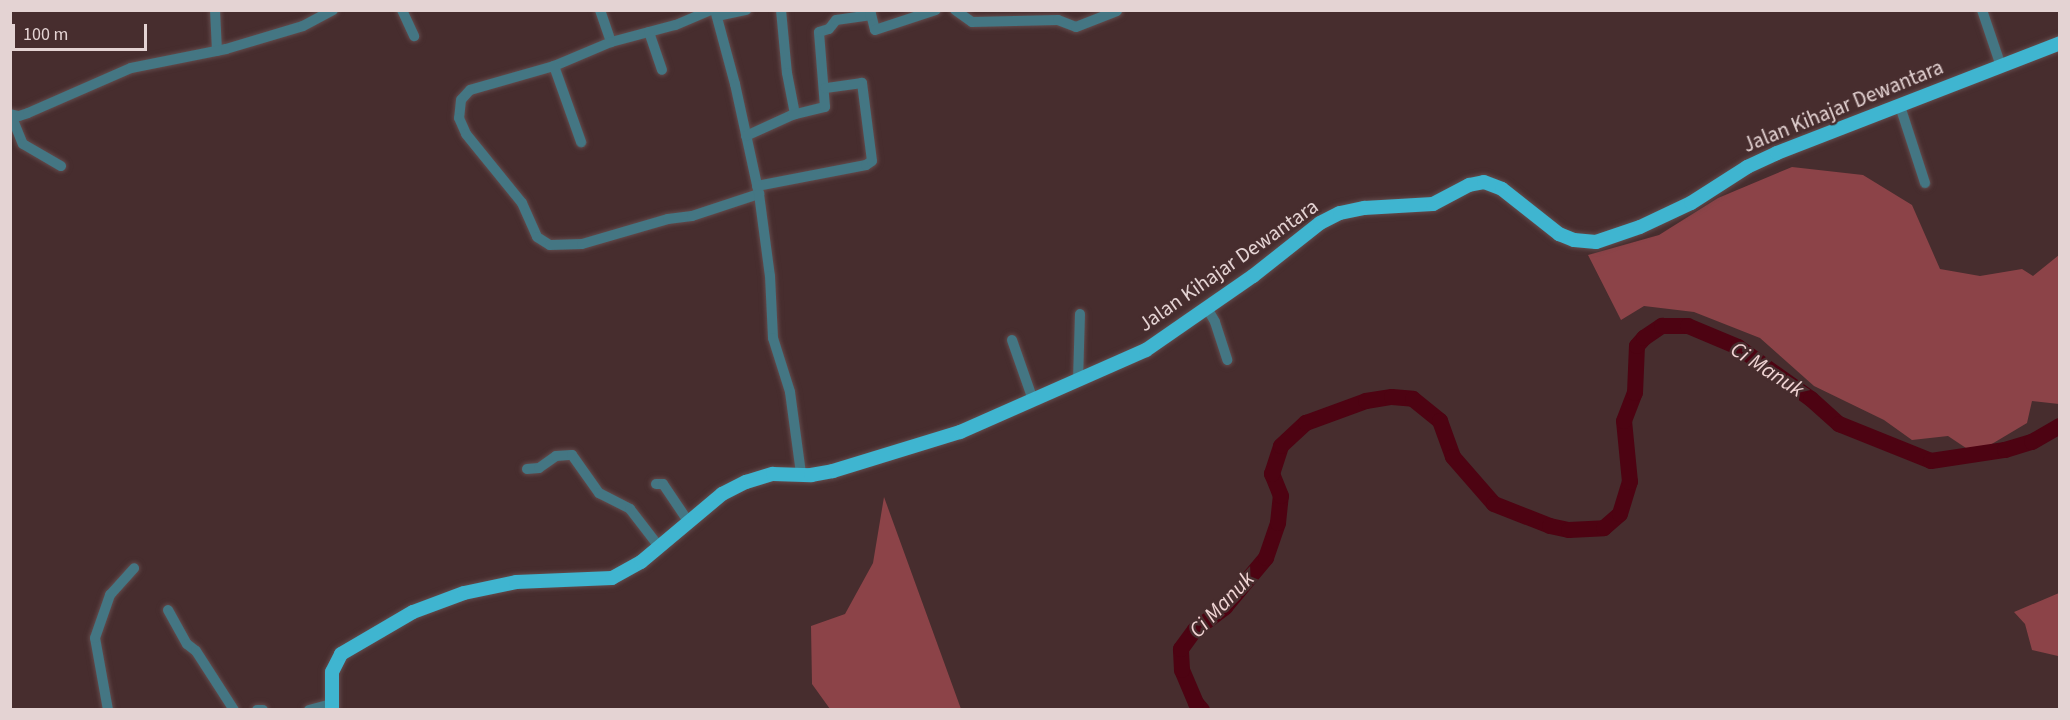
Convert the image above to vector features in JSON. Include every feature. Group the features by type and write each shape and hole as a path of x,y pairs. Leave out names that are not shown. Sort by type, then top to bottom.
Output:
{"main road":[{"name":"Jalan Kihajar Dewantara","path":"332,707 332,672 341,654 413,612 464,593 516,582 612,578 629,570 660,548 722,494 746,482 773,474 833,471 948,436 1078,381 1146,350 1253,276 1320,223 1349,210 1433,204 1468,185 1484,182 1502,189 1559,234 1574,240 1596,242 1640,226 1691,203 1747,167 1768,157 2060,43"}],"street":[{"path":"215,10 218,51"},
{"path":"61,166 23,144 11,115 28,113 131,69 159,61 218,51 303,26 333,10"},
{"path":"402,10 414,36"},
{"path":"600,10 611,42"},
{"path":"746,10 714,12 611,42 554,66 470,90 461,100 459,118 466,134 512,188 522,203 533,230 543,243 562,247 582,244 668,219 692,216 758,190 866,165 872,161 862,83 825,88"},
{"path":"781,10 787,73 795,114"},
{"path":"746,136 795,114 825,108 819,32 829,28 838,19 871,12 875,30 936,10"},
{"path":"955,10 972,22 1058,20 1076,27 1117,11"},
{"path":"1982,10 2001,66"},
{"path":"714,12 758,190 770,276 773,338 790,392 801,473"},
{"path":"649,32 662,70"},
{"path":"554,66 581,142"},
{"path":"1900,106 1925,183"},
{"path":"1207,308 1215,322 1227,360"},
{"path":"1078,381 1080,314"},
{"path":"1012,340 1033,400"},
{"path":"527,469 539,468 556,456 572,455 599,493 630,509 660,548"},
{"path":"656,484 663,484 688,522"},
{"path":"108,710 95,638 110,596 134,568"},
{"path":"168,610 186,644 196,651 234,710"},
{"path":"309,710 332,707"},
{"path":"257,710 263,710"}],"shaded area":[{"path":"1792,167 1863,175 1912,205 1940,269 1980,276 2022,269 2033,276 2059,255 2059,404 2032,401 2027,423 1975,454 1948,436 1912,440 1884,420 1814,386 1760,338 1694,312 1644,306 1621,320 1588,255 1659,235 1718,198"},
{"path":"884,497 961,709 830,709 812,684 811,626 845,614 873,563"},
{"path":"2059,593 2059,659 2058,656 2032,650 2025,624 2014,612"}],"waterway":[{"name":"Ci Manuk","path":"1202,710 1196,703 1182,670 1181,649 1195,630 1225,607 1266,558 1278,523 1281,496 1272,474 1281,446 1306,423 1366,401 1392,397 1413,399 1440,421 1453,457 1494,504 1550,526 1569,530 1604,528 1620,514 1630,482 1624,421 1635,393 1637,346 1644,338 1662,326 1688,326 1738,347 1811,399 1839,424 1931,461 2005,450 2032,442 2060,426"}]}
